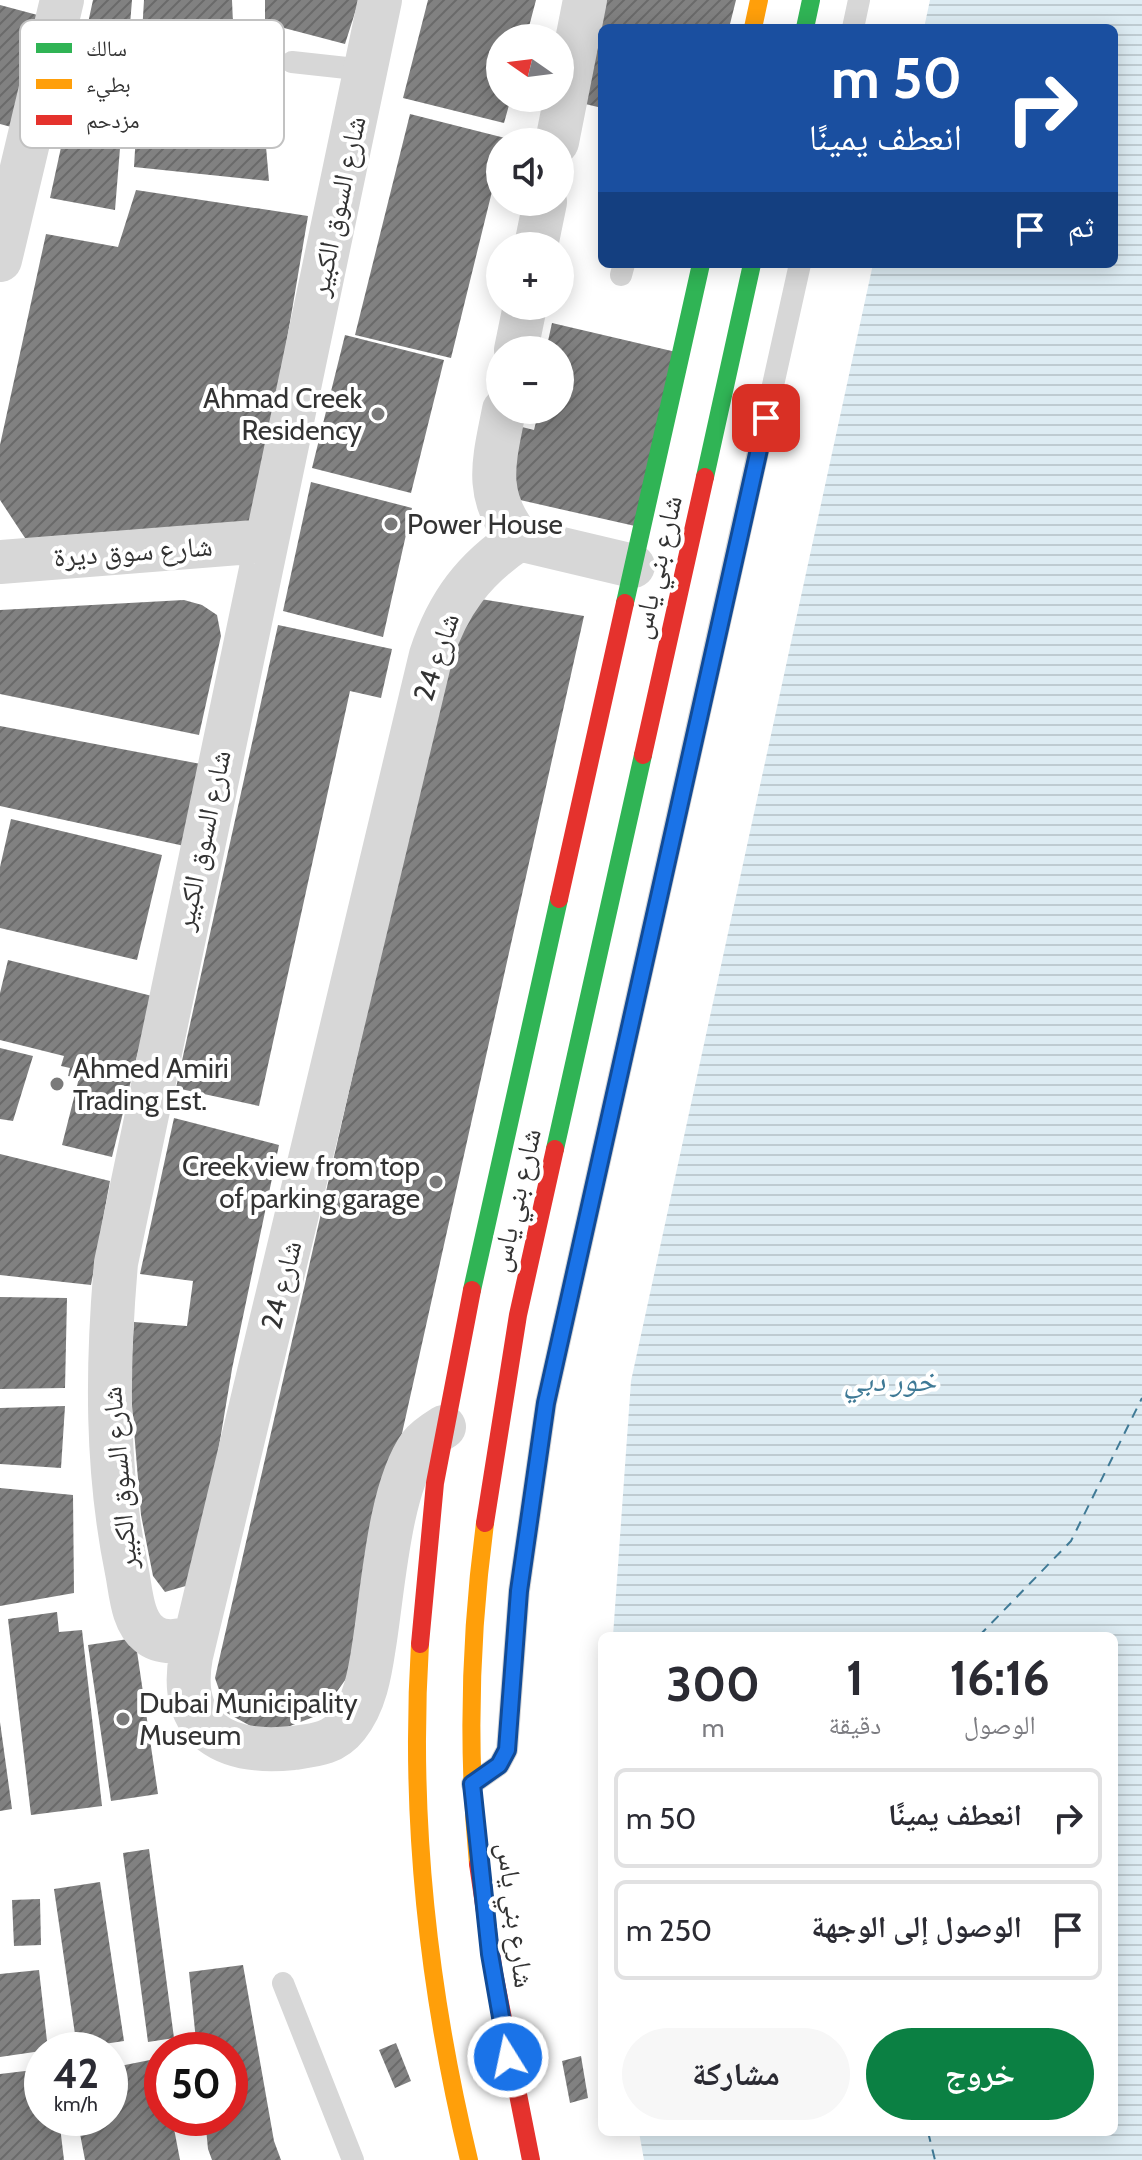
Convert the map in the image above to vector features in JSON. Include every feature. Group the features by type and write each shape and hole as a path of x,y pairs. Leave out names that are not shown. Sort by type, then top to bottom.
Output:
{"main road":[{"path":"754,24 759,0"},
{"path":"806,24 811,0"},
{"name":"شارع بني ياس","path":"469,2160 442,2033 420,1857 416,1747 423,1587 444,1427 700,268"},
{"name":"شارع بني ياس","path":"531,2160 508,2057 490,1954 472,1784 476,1613 488,1486 518,1315 751,268"},
{"path":"423,1587 431,1634 437,1640"},
{"path":"459,1646 476,1613"},
{"path":"420,1857 430,1841 439,1840"},
{"path":"458,1854 462,1890"},
{"path":"484,2027 508,2057"}],"street":[{"path":"57,20 62,0"},
{"name":"شارع السوق الكبير","path":"195,1637 165,1641 151,1636 140,1625 134,1607 120,1539 110,1447 109,1354 116,1263 132,1172 380,0"},
{"path":"560,128 585,0"},
{"path":"0,260 27,148"},
{"path":"502,424 493,480 496,502 505,522 519,539 633,566"},
{"name":"شارع 24","path":"444,1427 422,1443 401,1486 373,1656 361,1702 349,1724 336,1738 306,1735 246,1750 227,1743 210,1731 190,1697 187,1676 195,1637 431,655 454,600 494,556 519,539"},
{"name":"شارع سوق ديرة","path":"9,557 265,541"}],"lane":[{"path":"854,24 859,0"},
{"path":"292,62 365,70"},
{"path":"472,1784 499,1765 507,1750 519,1591 546,1403 799,268"},
{"path":"283,1983 353,2160"}],"water":[{"name":"خور دبي","path":"930,0 1142,0 1142,2160 644,2160 640,2136 1118,2136 1118,1632 613,1632 631,1381 872,268 1118,268 1118,24 925,24"}],"building":[{"path":"93,0 132,0 130,20 89,20"},
{"path":"144,0 232,0 233,20 143,20"},
{"path":"265,0 359,0 345,44 284,28 284,20 265,20"},
{"path":"428,0 536,0 530,24 486,24 486,112 507,112 504,123 403,98"},
{"path":"602,0 736,0 730,24 598,24 598,107 577,102"},
{"path":"0,5 45,17 44,20 20,20 20,125 19,129 0,124"},
{"path":"410,114 486,133 486,216 451,358 355,335"},
{"path":"61,148 120,148 115,210 50,198"},
{"path":"135,148 266,148 269,181 134,167"},
{"path":"136,190 308,216 256,522 29,544 0,500 0,445 46,234 118,247"},
{"path":"552,323 676,352 635,526 502,496 518,426 534,430 536,424 574,424 574,336 549,336"},
{"name":"Ahmad Creek Residency","path":"345,335 444,360 411,493 312,468"},
{"path":"311,482 412,508 383,637 283,611"},
{"path":"462,596 584,616 348,1676 321,1714 267,1735 227,1713 215,1678"},
{"path":"184,600 202,605 217,615 221,636 199,735 0,694 0,610"},
{"path":"278,625 392,649 381,698 350,691 259,1106 176,1088"},
{"path":"0,726 206,765 189,847 0,806"},
{"path":"11,819 162,855 137,960 0,928 0,867"},
{"path":"8,960 152,996 112,1157 62,1145 79,1078 68,1076 70,1068 61,1066 64,1056 0,1040 0,993"},
{"path":"0,1048 33,1056 13,1121 0,1119"},
{"path":"174,1118 279,1145 232,1369 196,1583 165,1592 153,1576 141,1515 130,1382 134,1322 187,1326 193,1281 140,1274"},
{"path":"0,1154 110,1181 91,1285 0,1275"},
{"path":"0,1297 67,1298 65,1388 0,1389"},
{"path":"65,1406 61,1468 0,1464 0,1408"},
{"path":"0,1488 73,1495 74,1593 0,1606"},
{"path":"57,1612 59,1632 82,1630 102,1806 31,1815 8,1619"},
{"name":"Dubai Municipality Museum","path":"135,1638 158,1794 111,1801 88,1645"},
{"path":"0,1722 12,1809 0,1811"},
{"path":"149,1849 173,2032 147,2032 123,1853"},
{"path":"100,1882 123,2032 75,2032 54,1889"},
{"path":"40,1899 41,1945 14,1946 12,1900"},
{"path":"243,1965 274,2141 281,2160 212,2160 207,2136 248,2136 248,2032 195,2032 189,1972"},
{"path":"39,1970 46,2032 24,2032 24,2054 0,2057 0,1974"},
{"path":"396,2043 411,2081 395,2088 379,2050"},
{"path":"581,2056 588,2098 570,2103 562,2061"},
{"path":"144,2061 144,2136 175,2136 180,2160 85,2160 80,2136 128,2136 128,2064"},
{"path":"24,2071 24,2136 61,2136 64,2160 0,2160 0,2074"}],"ferry route":[{"path":"983,1632 1071,1541 1142,1398"},
{"path":"929,2136 935,2160"}],"traffic: fast":[{"path":"806,24 811,0"},
{"path":"625,603 700,268"},
{"path":"705,477 751,268"},
{"path":"555,1149 643,755"},
{"path":"472,1290 559,899"}],"traffic: slow":[{"path":"754,24 759,0"},
{"path":"478,1864 471,1736 476,1608 485,1523"},
{"path":"420,1644 417,1775 425,1904 442,2032 469,2160"}],"traffic: jam":[{"path":"643,755 705,477"},
{"path":"559,899 625,603"},
{"path":"485,1523 518,1315 555,1149"},
{"path":"420,1644 435,1483 472,1290"},
{"path":"478,1864 494,1973 531,2160"}],"place":[{"name":"Ahmad Creek Residency","path":"378,414"},
{"name":"Power House","path":"391,524"},
{"name":"Ahmed Amiri Trading Est.","path":"57,1084"},
{"name":"Creek view from top of parking garage","path":"436,1182"},
{"name":"Dubai Municipality Museum","path":"123,1719"}],"route":[{"path":"508,2057 490,1954 472,1784 499,1765 507,1750 519,1591 546,1403 766,418"}]}
